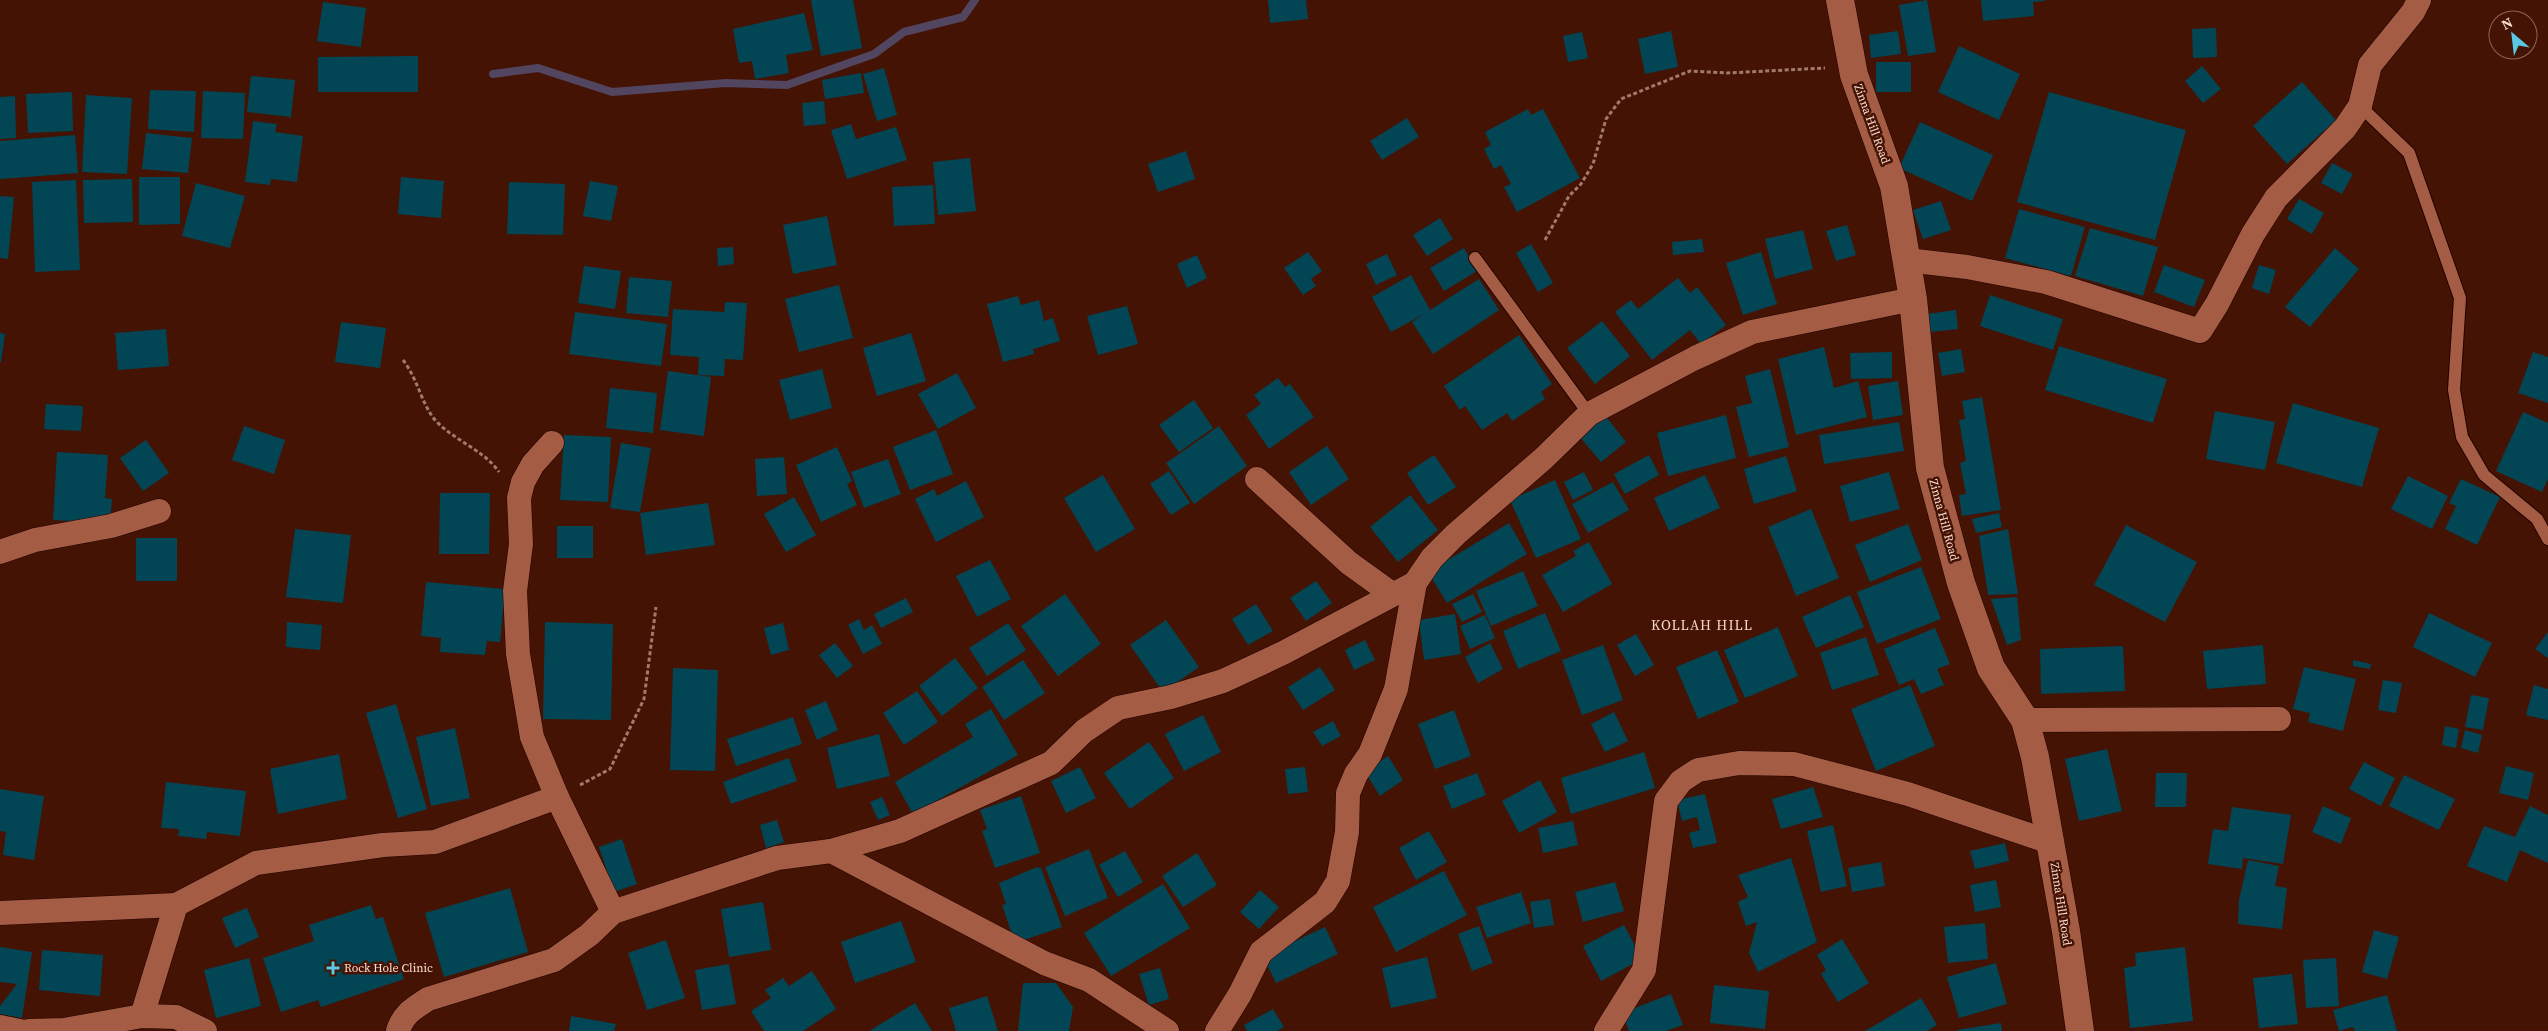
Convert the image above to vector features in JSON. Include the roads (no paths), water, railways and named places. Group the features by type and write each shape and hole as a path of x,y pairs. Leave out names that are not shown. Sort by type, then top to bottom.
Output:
{"street":[{"name":"Zinna Hill Road","path":"1840,0 1854,75 1894,186 1908,260 1933,478 1961,583 1991,668 2024,720 2035,757 2080,1031"},
{"path":"1908,260 1967,266 2046,282 2200,331 2217,304 2253,234 2276,198 2344,128 2360,106 2370,65 2414,12 2420,0"},
{"path":"1217,1031 1240,994 1261,952 1325,902 1338,881 1347,832 1348,793 1356,774 1370,754 1396,689 1415,583 1432,558 1456,534 1544,458 1589,414 1695,358 1752,332 1913,299"},
{"path":"552,443 533,464 523,482 519,520 521,544 515,591 518,654 532,738 557,797 613,912"},
{"path":"1257,480 1350,563 1392,594"},
{"path":"0,552 35,540 111,526 158,511"},
{"path":"398,1031 400,1023 410,1010 428,999 554,960 589,935 613,912 777,858 831,851 900,831 1051,763 1084,731 1118,708 1171,697 1223,681 1283,653 1415,583"},
{"path":"2024,720 2279,719"},
{"path":"1606,1031 1644,970 1666,801 1682,781 1698,770 1739,763 1794,764 1908,794 2050,842"},
{"path":"0,913 176,905 256,863 383,845 435,842 557,797"},
{"path":"831,851 1044,963 1089,980 1167,1031"},
{"path":"142,1016 176,905"},
{"path":"28,1031 64,1030 142,1016 176,1017 205,1031"},
{"path":"0,1027 20,1031"}],"lane":[{"path":"2360,106 2409,152 2460,298 2454,390 2462,437 2484,475 2537,520 2548,539"},
{"path":"1475,258 1589,414"}],"waterway":[{"path":"493,74 538,68 612,92 726,83 787,85 874,54 904,32 963,17 975,0"}],"place":[{"name":"Rock Hole Clinic","path":"333,968"}],"district":[{"name":"KOLLAH HILL","path":"1702,625"}]}
